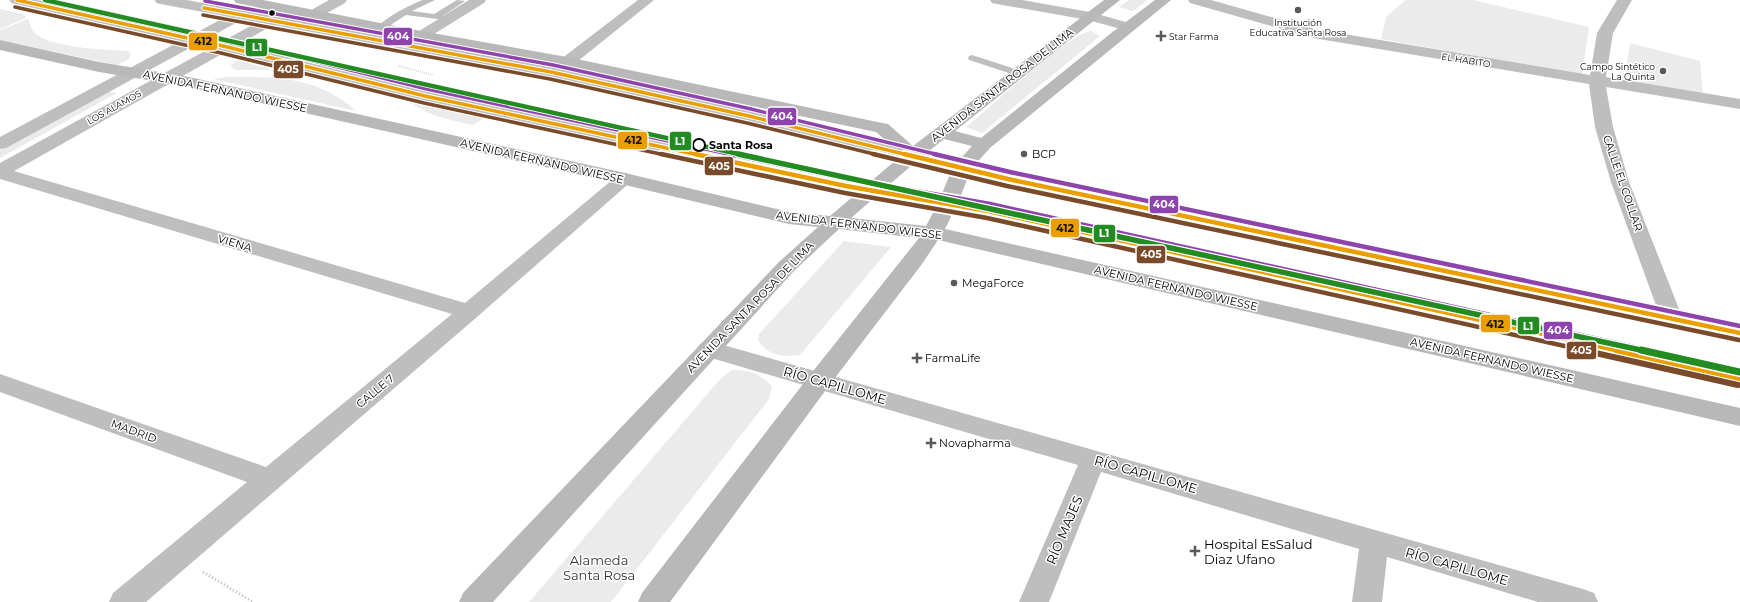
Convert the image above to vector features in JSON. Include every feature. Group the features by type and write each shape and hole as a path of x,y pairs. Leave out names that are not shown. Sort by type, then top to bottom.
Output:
{"main road":[{"name":"AVENIDA SANTA ROSA DE LIMA","path":"474,602 786,267 913,155 1090,16 1113,0"},
{"path":"653,602 819,381 910,266 933,233 948,203 962,168 984,144 1128,27 1164,0"},
{"path":"240,8 313,15 567,62 882,128 913,155"},
{"name":"AVENIDA FERNANDO WIESSE","path":"0,45 166,78 625,179 789,218 833,224 933,233 1740,417"},
{"path":"1002,85 1040,98"},
{"path":"941,133 984,144"}],"street":[{"path":"18,0 194,39 425,96 872,191 948,203 1740,378"},
{"path":"162,0 240,8 270,20 552,72 749,116 1028,183 1740,333"},
{"path":"295,25 340,0"},
{"path":"567,62 647,0"},
{"path":"997,0 1090,16 1128,27"},
{"name":"EL HABITO","path":"1195,0 1261,20 1390,48 1740,104"},
{"name":"CALLE EL COLLAR","path":"1625,0 1620,6 1606,33 1597,82 1604,127 1620,182 1672,319"},
{"path":"421,36 442,18 468,1"},
{"name":"LOS ALAMOS","path":"0,144 194,39 240,8"},
{"name":"LOS ALAMOS","path":"0,172 270,20"},
{"name":"VIENA","path":"0,172 469,312"},
{"name":"CALLE 7","path":"124,602 625,179"},
{"name":"RÍO CAPILLOME","path":"709,348 1583,602"},
{"name":"MADRID","path":"0,383 268,479"},
{"name":"RÍO MAJES","path":"1034,602 1093,459"},
{"path":"1367,602 1374,542"}],"lane":[{"path":"380,28 416,5 431,0"},
{"path":"404,12 442,18"},
{"path":"972,58 1018,73"}],"path":[{"path":"178,557 253,602"}],"green space":[{"path":"1129,0 1148,0 1133,11 1119,7"},
{"path":"1406,0 1473,0 1589,27 1582,75 1381,39 1386,17"},
{"path":"0,9 23,14 26,18 0,29"},
{"path":"28,19 33,31 40,37 51,41 78,47 129,51 131,54 129,59 117,65 0,40 0,30"},
{"path":"1091,31 1100,36 982,133 966,127 1066,44"},
{"name":"Campo Sintético La Quinta","path":"1630,43 1700,61 1703,95 1624,82"},
{"path":"237,60 273,70 235,70 230,66"},
{"path":"225,77 278,78 310,84 326,90 341,99 356,111 213,79"},
{"path":"106,91 117,93 0,158 0,149"},
{"path":"408,100 485,118 473,125 431,114"},
{"path":"844,241 891,247 800,355 787,356 772,353 767,350 758,341 759,334"},
{"name":"Alameda Santa Rosa","path":"732,370 754,373 763,378 772,386 769,399 611,602 529,602 721,378"}],"transit line":[{"name":"412","path":"17,0 223,46 425,96 846,186 988,211 1740,378"},
{"name":"L1","path":"45,0 584,120 1740,372"},
{"name":"404","path":"49,0 225,39 427,89 847,179 990,204 1740,371"},
{"name":"404","path":"205,1 553,65 751,109 1010,172 1740,326"},
{"name":"405","path":"15,7 221,53 424,103 845,193 987,218 1738,385"},
{"name":"412","path":"204,8 551,72 749,116 1008,179 1740,333"},
{"name":"405","path":"203,15 550,79 747,123 1007,186 1739,340"}],"place":[{"name":"Institución Educativa Santa Rosa","path":"1298,10"},
{"name":"Star Farma","path":"1161,36"},
{"name":"Campo Sintético La Quinta","path":"1663,71"},
{"name":"Santa Rosa","path":"699,145"},
{"name":"BCP","path":"1024,154"},
{"name":"MegaForce","path":"954,283"},
{"name":"FarmaLife","path":"917,358"},
{"name":"Novapharma","path":"931,443"},
{"name":"Hospital EsSalud Diaz Ufano","path":"1195,551"}]}
